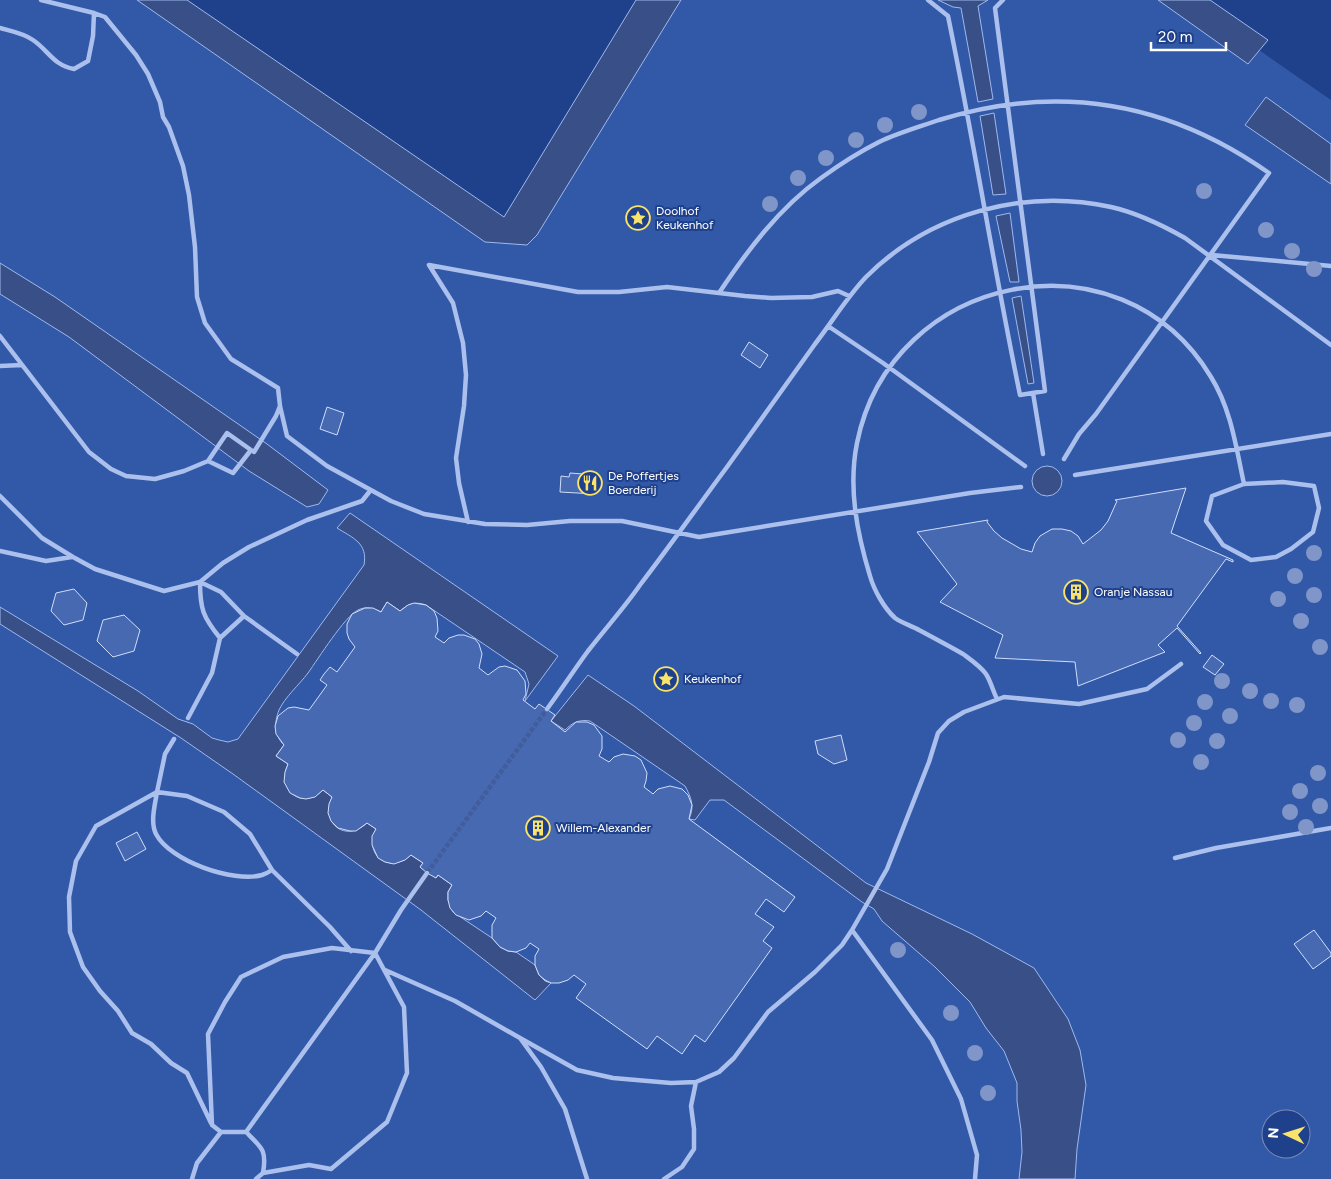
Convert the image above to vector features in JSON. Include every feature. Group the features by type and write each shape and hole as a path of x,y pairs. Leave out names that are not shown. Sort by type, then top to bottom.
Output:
{"street":[{"path":"41,0 105,17 136,54 148,74 183,166 190,195 196,247 197,297 205,323 231,359 278,388 287,436 326,466 391,502 424,514 485,524 622,521 699,537 855,511 1021,487"},
{"path":"928,0 948,16 985,208 998,292 1020,395 1045,391 995,8 1003,0"},
{"path":"0,28 32,39 54,61 63,67 74,69 88,61 93,36 94,13"},
{"path":"718,293 769,226 790,203 820,178 878,142 966,112 1007,104 1038,101 1070,101 1118,107 1152,115 1218,141 1269,173 1080,434 1064,459"},
{"path":"547,709 678,533 849,296 885,260 906,244 931,229 957,217 985,208 1020,202 1051,200 1082,202 1138,215 1162,225 1185,238 1331,345"},
{"path":"1210,255 1331,266"},
{"path":"468,522 459,483 456,458 466,375 463,343 453,303 429,265 578,292 619,292 667,287 762,297 812,296 838,291 849,296"},
{"path":"997,699 987,675 976,663 896,618 881,599 871,579 855,511 853,465 857,442 870,402 889,368 909,345 937,321 956,309 998,292 1032,287 1066,287 1099,292 1130,304 1162,322 1188,346 1211,377 1227,412 1244,484"},
{"path":"828,326 1025,466"},
{"path":"0,336 89,452 111,469 126,476 155,479 184,471 208,461 227,433 254,452 280,406"},
{"path":"0,366 22,365"},
{"path":"1033,393 1043,454"},
{"path":"1075,475 1331,434"},
{"path":"208,461 233,474 250,450"},
{"path":"1283,482 1314,486 1319,508 1313,532 1276,557 1251,560 1223,545 1206,521 1212,496 1244,484 1283,482"},
{"path":"0,496 42,538 73,557 94,569 164,590 200,582 222,563 249,547 307,520 362,501 370,491"},
{"path":"0,552 46,561 73,557"},
{"path":"200,582 220,592 244,616 297,654"},
{"path":"200,582 200,605 210,626 220,638"},
{"path":"188,718 212,673 220,638 244,616"},
{"path":"384,970 455,1001 577,1070 613,1078 671,1083 696,1082 719,1072 729,1063 768,1012 815,972 842,945 887,869 929,762 938,733 948,721 964,712 1004,697 1079,704 1147,689 1181,664"},
{"path":"174,739 165,754 156,792 153,818 156,833 168,848 194,865 217,873 249,877 262,875 272,870"},
{"path":"263,1173 266,1159 263,1149 246,1132 221,1132 212,1125 187,1073 170,1063 151,1044 132,1033 83,967 70,932 69,897 76,861 96,826 156,792 187,796 224,812 250,834 272,870 351,950"},
{"path":"1175,858 1216,848 1331,828"},
{"path":"246,1132 376,953 401,910 427,873"},
{"path":"852,930 932,1040 961,1099 977,1155 975,1179"},
{"path":"212,1125 208,1034 241,977 283,957 332,948 376,953"},
{"path":"256,1179 263,1173 309,1165 331,1169 388,1122 407,1073 404,1007 376,953"},
{"path":"520,1038 541,1067 565,1109 587,1179"},
{"path":"664,1179 682,1167 694,1149 691,1106 696,1082"},
{"path":"192,1179 197,1163 221,1132"}],"shaded area":[{"name":"Keukenhof","path":"0,0 153,0 506,238 658,0 1187,0 1331,100 1331,1179 0,1179"},
{"path":"137,0 187,0 504,217 636,0 681,0 537,235 527,245 485,242"},
{"path":"938,0 988,0 978,6 993,99 978,102 961,8 953,7"},
{"path":"1158,0 1210,0 1268,40 1248,64"},
{"path":"1266,97 1331,144 1331,184 1245,125"},
{"path":"994,113 1006,194 993,195 980,116"},
{"path":"1010,213 1019,282 1010,282 996,216"},
{"path":"0,263 55,297 267,444 328,490 319,504 307,507 249,471 69,337 0,294"},
{"path":"1021,296 1034,383 1028,384 1012,298"},
{"path":"1047,466 1053,467 1061,475 1061,487 1053,495 1047,496 1041,495 1033,487 1032,481 1033,475 1041,467"},
{"path":"350,513 558,656 525,701 529,684 525,672 426,605 412,604 400,611 387,602 381,612 370,608 358,610 346,620 279,710 276,729 278,737 284,745 276,756 288,764 285,782 293,795 300,798 315,796 323,790 332,797 329,815 337,828 351,831 359,829 367,823 376,829 373,847 380,859 394,863 403,861 411,855 423,863 420,867 436,878 438,875 452,885 448,892 448,900 453,912 492,938 500,947 516,952 535,965 539,975 545,981 551,983 535,1000 421,910 233,774 181,738 0,624 0,607 138,691 178,719 193,724 212,738 228,742 238,739 364,565 364,551 361,546 354,538 337,528"},
{"path":"588,675 634,706 866,883 972,934 1034,968 1068,1019 1080,1050 1086,1085 1077,1149 1075,1179 1019,1179 1022,1152 1017,1083 1004,1051 986,1028 970,1002 935,967 882,921 874,909 724,800 710,800 695,820 689,819 692,810 689,794 685,786 590,721 576,722 565,730 551,721"}],"building":[{"path":"749,342 768,355 760,368 741,355"},
{"path":"327,407 344,413 337,435 320,429"},
{"path":"570,473 596,475 595,494 560,492 561,476 569,477"},
{"name":"Oranje Nassau","path":"1186,488 1171,533 1233,560 1233,562 1226,559 1177,626 1201,653 1177,628 1158,645 1165,652 1078,686 1075,662 995,658 1003,635 940,602 957,584 917,532 988,520 987,522 994,531 1002,538 1021,549 1032,552 1040,536 1052,529 1071,531 1078,536 1083,544 1101,530 1108,521 1117,501 1115,500"},
{"path":"74,589 87,603 83,620 64,625 51,611 56,593"},
{"name":"Willem-Alexander","path":"387,602 400,611 414,603 426,605 434,611 437,618 438,631 435,637 444,643 449,638 458,635 475,639 479,644 482,654 479,668 488,675 499,667 505,666 517,670 525,681 526,694 523,700 535,709 539,704 555,715 551,721 565,732 576,722 587,722 594,725 602,736 602,749 599,756 609,762 614,757 623,754 635,756 641,760 647,773 644,787 653,794 658,789 670,786 682,789 688,795 692,805 689,819 795,897 784,912 766,899 755,914 774,927 763,941 772,948 705,1042 695,1035 682,1054 657,1036 647,1049 576,998 586,984 574,975 568,980 551,983 539,975 535,965 535,956 539,949 530,943 526,948 516,952 500,947 492,938 492,925 496,918 486,911 481,916 469,920 456,915 450,908 448,900 448,892 452,885 438,875 436,878 427,873 420,867 423,863 411,855 405,860 394,864 378,858 372,845 372,836 376,829 367,823 356,831 338,828 331,821 328,813 332,797 323,790 315,797 306,799 290,793 284,782 288,764 276,756 284,745 276,734 275,726 278,716 288,708 294,707 309,710 327,685 320,680 324,674 330,667 337,672 355,647 347,633 347,624 352,614 365,608 373,608 381,612"},
{"path":"124,615 140,630 134,651 113,657 97,641 103,620"},
{"path":"1212,655 1224,664 1215,675 1203,667"},
{"path":"841,735 847,760 834,764 818,754 815,741"},
{"path":"137,832 146,849 125,861 116,843"},
{"path":"1314,930 1331,953 1331,956 1313,969 1294,944"}],"tunnel":[{"path":"427,873 547,709"}],"place":[{"name":"Doolhof Keukenhof","path":"638,218"},
{"name":"De Poffertjes Boerderij","path":"590,483"},
{"name":"Oranje Nassau","path":"1076,592"},
{"name":"Keukenhof","path":"666,679"},
{"name":"Willem-Alexander","path":"538,828"}]}
